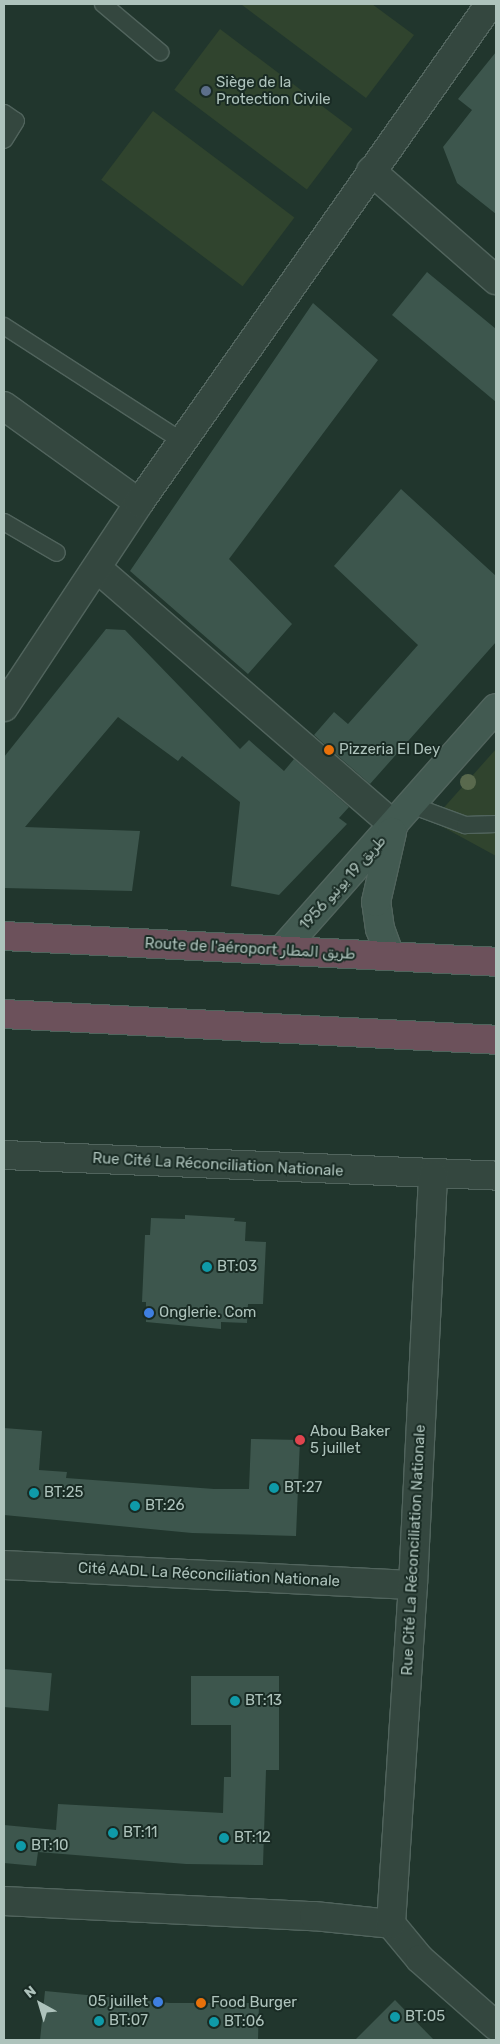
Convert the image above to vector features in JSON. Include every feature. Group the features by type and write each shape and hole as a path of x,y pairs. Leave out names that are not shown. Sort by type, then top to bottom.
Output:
{"highway":[{"name":"Route de l'aéroport طريق المطار","path":"4,936 496,962"},
{"path":"4,1014 496,1040"}],"street":[{"path":"4,706 98,569 139,503 371,170 490,4"},
{"path":"371,170 496,280"},
{"path":"4,406 139,503"},
{"path":"98,569 403,816 496,708"},
{"name":"طريق 19 يونيو 1956","path":"281,951 403,816"},
{"name":"طريق 19 يونيو 1956","path":"390,956 380,929 376,902 403,816"},
{"name":"Rue Cité La Réconciliation Nationale","path":"4,1155 432,1175 496,1176"},
{"name":"Rue Cité La Réconciliation Nationale","path":"391,1924 413,1585 432,1175"},
{"name":"Cité AADL La Réconciliation Nationale","path":"4,1565 413,1585"},
{"path":"4,1900 314,1916 391,1924 420,1959 496,2026"}],"lane":[{"path":"103,4 160,52"},
{"path":"4,113 16,121 4,140"},
{"path":"4,326 182,441"},
{"path":"4,522 57,553"},
{"path":"403,816 465,826 496,824"}],"green space":[{"path":"372,4 414,35 366,98 242,5"},
{"path":"220,29 353,129 307,190 174,90"},
{"path":"153,111 294,218 243,286 101,180"},
{"path":"496,749 496,856 432,821"}],"building":[{"path":"496,52 496,214 457,183 443,147 472,110 458,99"},
{"path":"427,272 496,329 496,402 392,315"},
{"path":"313,303 378,360 229,559 292,624 248,674 130,571"},
{"path":"401,489 496,576 496,642 370,784 314,735 334,712 348,724 418,645 334,566"},
{"path":"106,629 125,630 240,749 249,740 284,771 294,759 349,807 339,818 347,824 279,895 231,886 240,802 182,756 178,761 118,717 25,827 140,831 132,891 4,888 4,757"},
{"name":"BT:03","path":"185,1215 235,1218 234,1221 246,1222 245,1241 266,1242 263,1304 248,1304 247,1323 221,1322 221,1329 146,1322 146,1302 142,1302 145,1235 150,1235 151,1218 185,1219"},
{"path":"4,1428 42,1431 39,1470 67,1472 66,1478 214,1489 249,1489 251,1439 300,1440 296,1536 192,1533 4,1515"},
{"path":"4,1669 52,1673 49,1711 4,1707"},
{"path":"191,1676 279,1676 279,1770 266,1770 263,1865 186,1864 38,1852 36,1866 4,1863 4,1825 56,1830 58,1804 223,1813 224,1777 231,1777 231,1725 191,1725"},
{"path":"45,1991 170,2003 259,2003 258,2040 40,2040"},
{"name":"BT:05","path":"395,2000 434,2040 355,2040"}],"place":[{"name":"Siège de la Protection Civile","path":"206,91"},
{"name":"Pizzeria El Dey","path":"329,750"},
{"name":"BT:03","path":"207,1267"},
{"name":"Onglerie. Com","path":"149,1313"},
{"name":"Abou Baker 5 juillet","path":"300,1440"},
{"name":"BT:27","path":"274,1488"},
{"name":"BT:25","path":"34,1493"},
{"name":"BT:26","path":"135,1506"},
{"name":"BT:13","path":"235,1701"},
{"name":"BT:11","path":"113,1833"},
{"name":"BT:12","path":"224,1838"},
{"name":"BT:10","path":"21,1846"},
{"name":"05 juillet","path":"158,2002"},
{"name":"Food Burger","path":"201,2003"},
{"name":"BT:05","path":"395,2017"},
{"name":"BT:07","path":"99,2021"},
{"name":"BT:06","path":"214,2022"}]}
